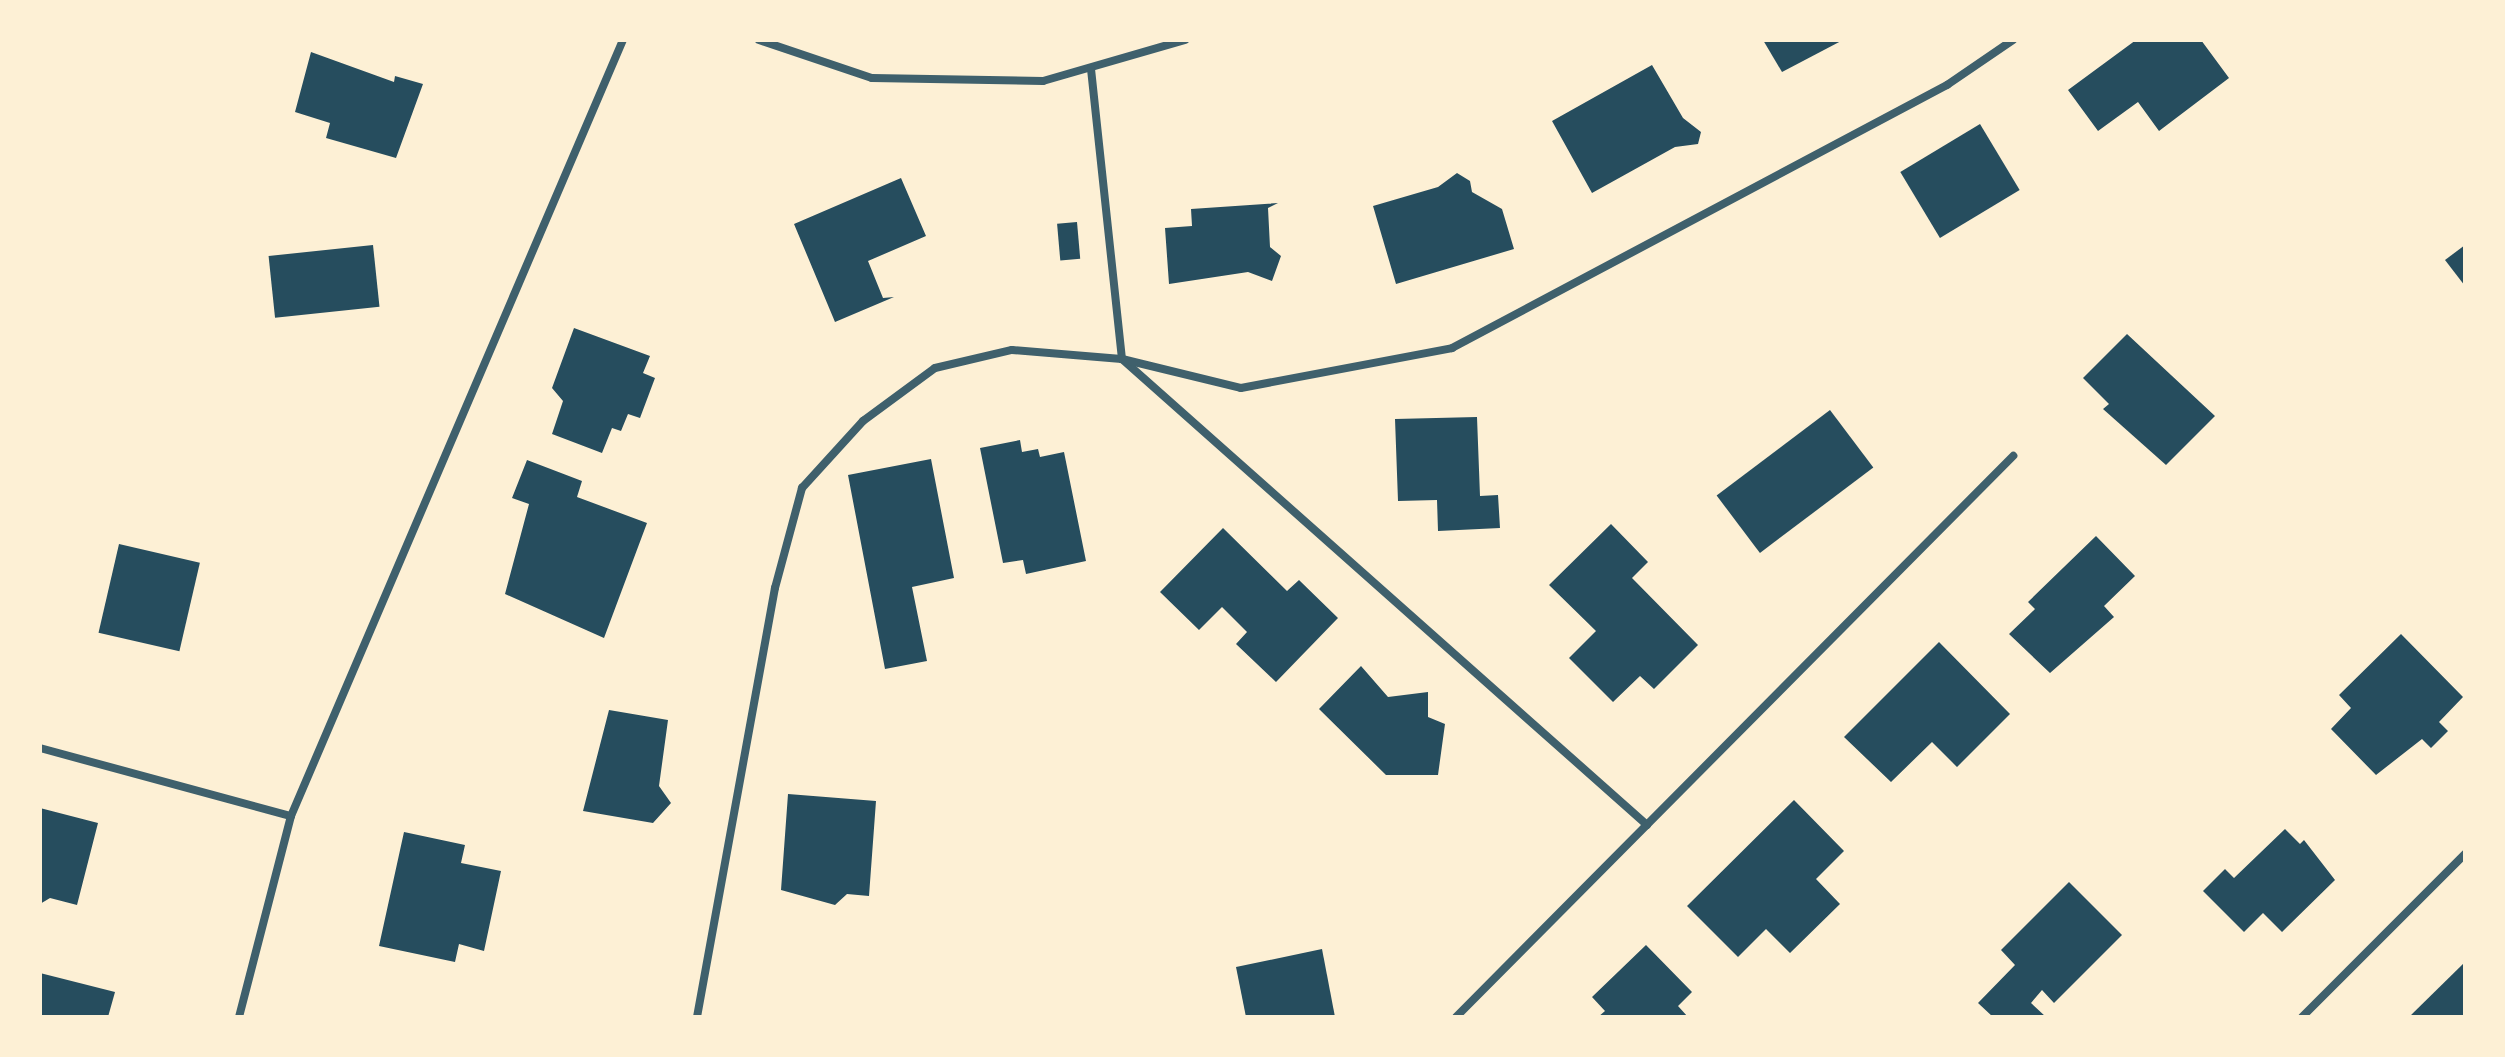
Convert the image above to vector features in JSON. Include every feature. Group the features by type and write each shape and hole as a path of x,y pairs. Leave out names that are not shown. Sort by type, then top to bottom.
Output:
{"street":[{"path":"239,1017 291,816 623,40"},
{"path":"759,40 872,78 1043,81 1185,40"},
{"path":"697,1017 775,588 802,488 863,421 935,368 1012,350 1122,359 1241,388 1452,348 1947,85 2013,40"},
{"path":"1091,69 1122,359 1647,825"},
{"path":"1456,1017 2013,456"},
{"path":"40,748 291,816"},
{"path":"2302,1017 2465,854"}],"building":[{"path":"1763,40 1843,40 1782,72"},
{"path":"2136,40 2201,40 2229,78 2159,131 2138,102 2098,131 2068,90"},
{"path":"311,52 394,82 395,76 423,84 396,158 326,138 330,123 295,112"},
{"path":"1652,65 1683,118 1701,132 1698,144 1675,147 1592,193 1552,121"},
{"path":"1980,124 2020,190 1940,238 1900,172"},
{"path":"1457,173 1470,181 1472,192 1502,209 1514,249 1396,284 1373,206 1438,187"},
{"path":"901,178 926,236 868,261 883,298 894,297 835,322 794,224"},
{"path":"1278,203 1268,208 1270,247 1281,256 1272,281 1248,272 1169,284 1165,228 1192,226 1191,209"},
{"path":"1077,222 1080,259 1060,261 1057,224"},
{"path":"373,245 379,307 275,318 269,256"},
{"path":"2465,245 2465,286 2445,260"},
{"path":"574,328 650,356 643,373 655,378 640,418 628,414 621,431 612,428 602,453 552,434 563,401 552,388"},
{"path":"2127,334 2215,416 2166,465 2103,409 2109,404 2083,378"},
{"path":"1830,410 1873,468 1760,553 1717,495"},
{"path":"1477,417 1480,496 1498,495 1500,528 1438,531 1437,500 1398,501 1395,419"},
{"path":"1020,440 1022,452 1038,449 1040,457 1064,452 1086,561 1026,574 1023,560 1003,563 980,448"},
{"path":"931,459 954,578 912,587 927,661 885,669 848,475"},
{"path":"527,460 582,481 577,497 647,523 604,638 505,594 529,504 512,498"},
{"path":"1611,524 1648,562 1632,578 1698,645 1654,689 1640,676 1613,702 1569,658 1596,631 1549,585"},
{"path":"1223,528 1287,591 1299,580 1338,618 1276,682 1236,644 1247,632 1222,607 1199,630 1160,592"},
{"path":"2096,536 2135,576 2104,606 2114,617 2050,673 2009,634 2035,609 2028,602"},
{"path":"119,544 200,563 179,651 99,633"},
{"path":"2401,634 2463,697 2439,722 2448,731 2431,748 2422,739 2376,775 2331,729 2351,708 2339,695"},
{"path":"1939,642 2010,714 1957,767 1932,742 1891,782 1844,737"},
{"path":"1361,666 1388,697 1428,692 1428,717 1445,724 1438,775 1386,775 1319,709"},
{"path":"609,710 668,720 659,786 671,803 653,823 583,811"},
{"path":"788,794 876,801 869,896 847,894 835,905 781,890"},
{"path":"1794,800 1844,851 1816,879 1840,904 1790,953 1766,929 1738,957 1687,906"},
{"path":"40,808 98,823 77,905 50,898 40,904"},
{"path":"2285,829 2300,844 2304,840 2335,880 2282,932 2263,913 2244,932 2203,891 2225,869 2234,878"},
{"path":"404,832 465,845 461,863 501,871 484,951 459,944 455,962 379,946"},
{"path":"2069,882 2122,935 2054,1003 2042,990 2031,1003 2046,1017 1993,1017 1978,1003 2015,965 2001,950"},
{"path":"1646,945 1692,992 1678,1006 1688,1017 1598,1017 1605,1011 1592,997"},
{"path":"1322,949 1335,1017 1246,1017 1236,967"},
{"path":"2465,962 2465,1017 2409,1017"},
{"path":"40,973 115,992 108,1017 40,1017"}]}
